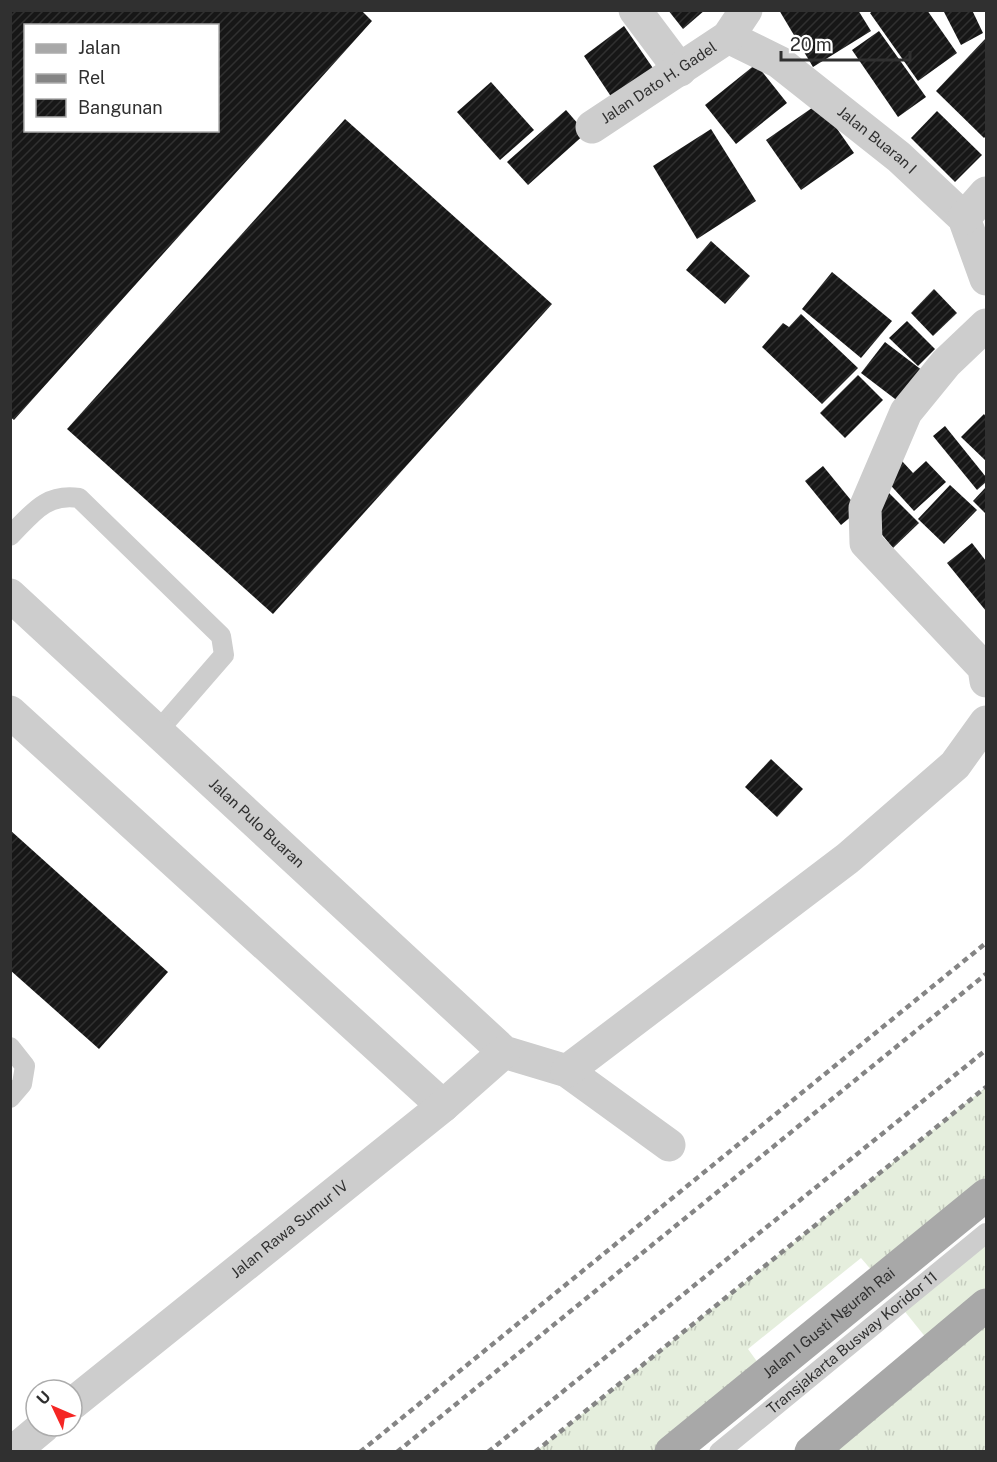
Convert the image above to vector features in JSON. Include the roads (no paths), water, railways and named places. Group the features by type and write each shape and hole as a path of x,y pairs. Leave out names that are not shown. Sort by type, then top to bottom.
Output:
{"main road":[{"name":"Jalan I Gusti Ngurah Rai","path":"671,1452 987,1195"},
{"path":"811,1452 987,1305"}],"street":[{"path":"636,10 680,70"},
{"name":"Jalan Dato H. Gadel","path":"592,126 728,37 746,10"},
{"name":"Jalan Buaran I","path":"728,37 779,62 899,157 964,218 987,279"},
{"path":"964,218 987,193"},
{"path":"987,325 946,363 906,412 865,508 866,543 984,668 987,681"},
{"name":"Jalan Pulo Buaran","path":"10,595 504,1052"},
{"path":"10,712 443,1106"},
{"path":"567,1071 848,858 955,765 987,722"},
{"path":"504,1052 567,1071 669,1145"},
{"name":"Jalan Rawa Sumur IV","path":"84,1394 443,1106 504,1052"},
{"path":"13,1452 30,1438"}],"lane":[{"path":"10,536 43,504 61,495 79,498 221,636 224,655 158,731"},
{"path":"10,1047 25,1066 22,1084 10,1098"},
{"name":"Transjakarta Busway Koridor 11","path":"719,1452 987,1233"}],"railway":[{"path":"360,1452 986,943"},
{"path":"397,1452 986,974"},
{"path":"488,1452 986,1050"},
{"path":"535,1452 986,1087"}]}
